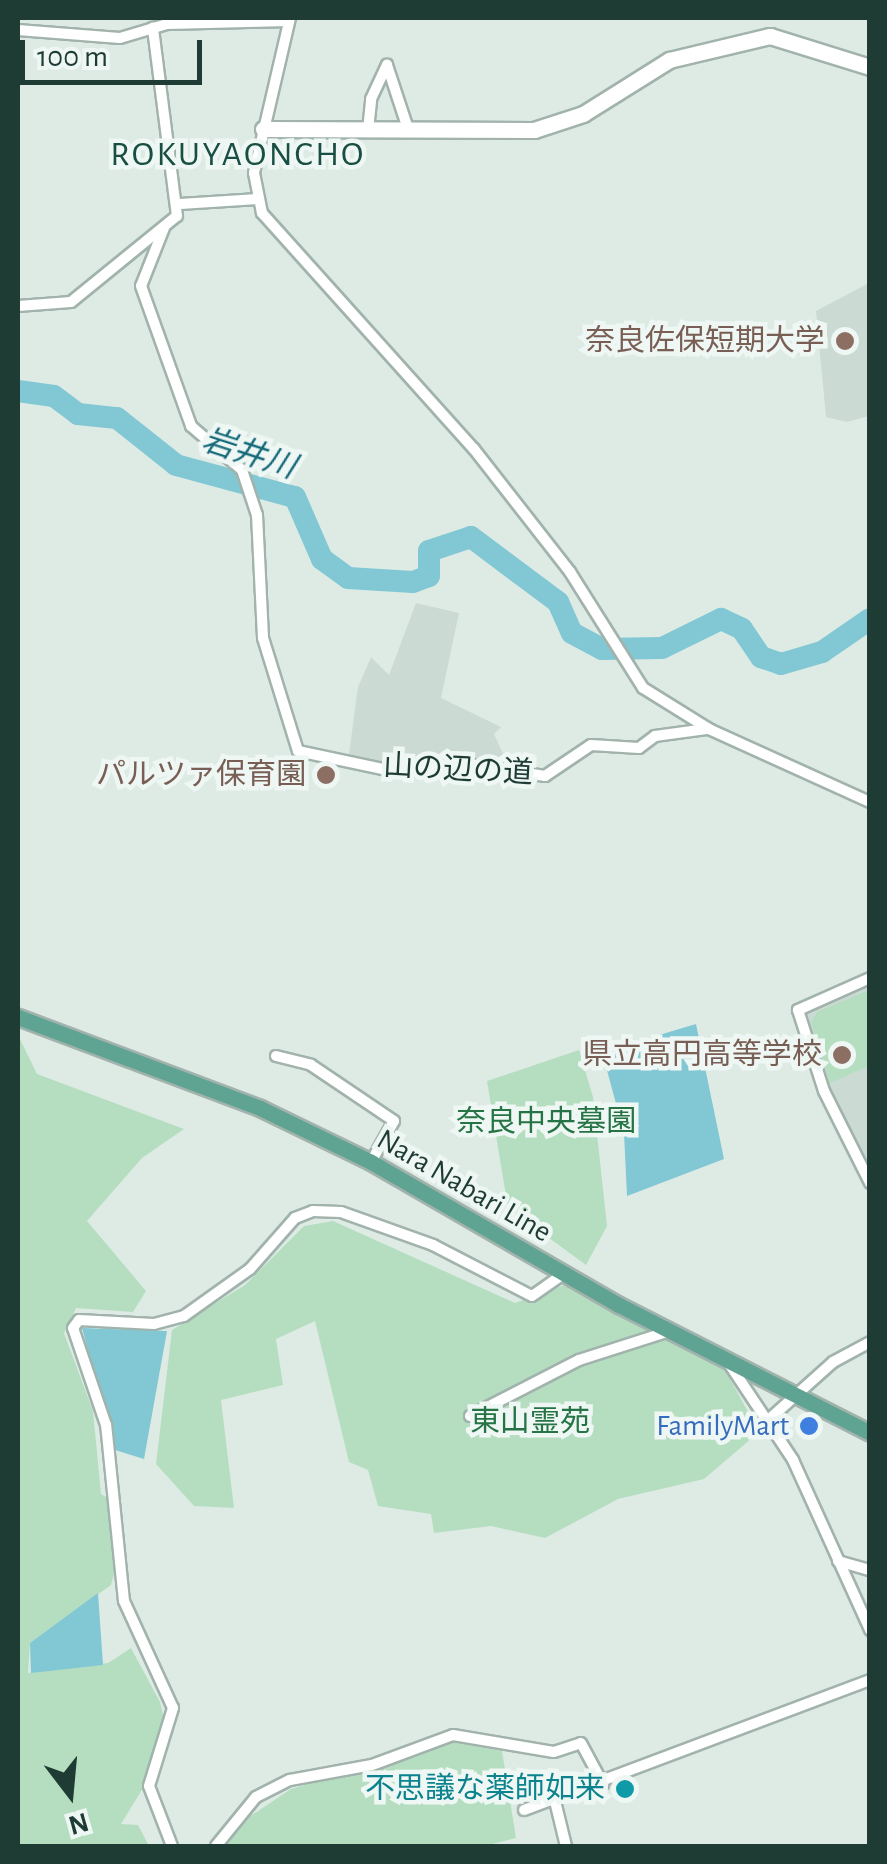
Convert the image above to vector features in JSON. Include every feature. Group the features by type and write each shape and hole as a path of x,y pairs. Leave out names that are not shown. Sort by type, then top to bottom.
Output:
{"main road":[{"name":"Nara Nabari Line","path":"18,1017 260,1108 371,1162 563,1274 870,1433"}],"street":[{"path":"18,30 120,38 154,28 289,19 263,129 258,199 474,449 618,645 642,688 708,729 870,802"},
{"path":"18,306 71,302 164,228 180,204 154,28"},
{"path":"263,129 534,130 583,114 669,60 770,36 870,67"},
{"path":"368,130 371,99 387,66 408,129"},
{"path":"180,204 258,199"},
{"name":"山の辺の道","path":"164,228 141,286 154,336 191,426 242,470 257,515 263,638 298,751 397,772 474,765 545,776 580,750 639,748 656,736 708,729"},
{"path":"870,978 798,1010 824,1091 870,1184"},
{"path":"276,1056 312,1065 394,1120 371,1162"},
{"path":"172,1846 150,1786 173,1708 124,1601 106,1425 73,1328 79,1320 154,1324 184,1316 313,1210 341,1212 434,1245 532,1296 563,1274"},
{"path":"470,1416 578,1360 671,1331"},
{"path":"766,1422 797,1392 870,1342"},
{"path":"725,1357 810,1493 870,1630"},
{"path":"838,1561 870,1570"},
{"path":"524,1810 603,1784 870,1680"},
{"path":"216,1846 256,1798 290,1780 372,1765 453,1735 554,1752 581,1743 603,1784"},
{"path":"554,1801 566,1846"}],"shaded area":[{"name":"奈良佐保短期大学","path":"869,283 869,416 847,422 826,417 816,311"},
{"path":"416,603 459,613 441,698 501,727 494,734 508,764 400,769 349,754 358,687 371,657 389,675"},
{"name":"県立高円高等学校","path":"869,984 869,1163 828,1089 802,1020 805,1011"}],"green space":[{"path":"869,990 869,1066 830,1083 811,1023 817,1012"},
{"path":"18,1035 37,1074 184,1129 142,1158 87,1221 146,1291 133,1312 76,1308 64,1333 93,1411 101,1494 121,1506 124,1536 111,1585 30,1643 28,1673 108,1663 131,1648 160,1702 170,1744 121,1824 138,1825 149,1846 18,1846"},
{"name":"奈良中央墓園","path":"579,1050 593,1097 607,1226 586,1265 508,1208 487,1081"},
{"name":"東山霊苑","path":"333,1221 515,1303 570,1283 722,1364 759,1432 704,1479 618,1499 545,1538 491,1526 434,1533 431,1514 378,1506 368,1470 349,1462 315,1321 276,1339 283,1385 221,1400 234,1508 194,1506 156,1464 172,1330 245,1285 304,1226"},
{"path":"452,1742 502,1751 516,1838 485,1846 223,1846 243,1821 291,1789"}],"water":[{"path":"696,1024 724,1159 627,1196 624,1133 602,1052"},
{"path":"82,1328 167,1331 144,1459 115,1450"},
{"path":"98,1593 103,1665 31,1673 30,1643"}],"waterway":[{"name":"岩井川","path":"18,391 54,396 78,414 117,418 176,465 295,497 322,559 348,578 413,582 429,576 429,551 471,537 558,602 572,633 602,649 662,648 721,619 742,629 761,657 781,664 822,652 870,619"}],"place":[{"name":"奈良佐保短期大学","path":"845,341"},
{"name":"パルツァ保育園","path":"326,775"},
{"name":"県立高円高等学校","path":"842,1055"},
{"name":"FamilyMart","path":"809,1426"},
{"name":"不思議な薬師如来","path":"625,1789"}],"district":[{"name":"ROKUYAONCHO","path":"238,155"}]}
